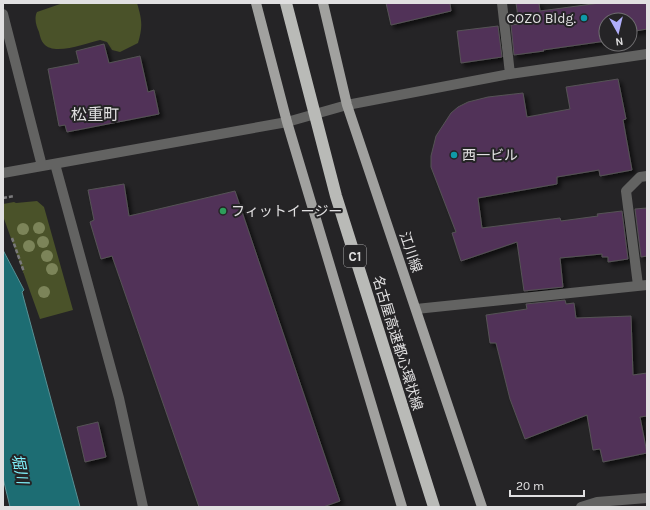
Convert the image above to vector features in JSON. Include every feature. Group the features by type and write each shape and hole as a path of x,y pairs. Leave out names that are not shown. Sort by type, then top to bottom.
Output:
{"highway":[{"name":"名古屋高速都心環状線","path":"286,3 336,196 434,507"}],"main road":[{"path":"256,3 287,122 402,507"},
{"name":"江川線","path":"323,3 348,105 482,507"}],"street":[{"path":"502,3 510,74"},
{"path":"3,14 42,166"},
{"path":"3,173 287,122 348,105 510,74 647,54"},
{"path":"55,164 119,398 143,507"},
{"path":"416,309 642,285 626,191 640,177 647,176"},
{"path":"581,507 597,502 647,498"}],"path":[{"path":"3,198 14,196"},
{"path":"12,238 24,272"}],"green space":[{"path":"63,3 137,3 141,23 141,32 138,43 120,52 112,50 107,42 100,40 71,48 55,49 49,47 42,41 37,27 36,14 37,12"},
{"path":"37,201 44,207 73,310 40,319 3,216 3,204"}],"water":[{"name":"堀川","path":"3,250 24,290 22,292 80,507 10,507 3,478"}],"building":[{"path":"386,3 450,3 451,11 391,25"},
{"path":"516,3 539,3 540,11 600,3 647,3 647,29 638,31 638,12 598,12 598,42 514,55 511,25 519,24"},
{"path":"498,26 502,57 461,63 457,31"},
{"path":"104,44 109,63 140,56 148,92 154,90 159,114 67,132 65,125 59,126 48,69 79,63 76,51"},
{"path":"618,79 626,119 623,120 632,170 600,176 599,170 557,177 557,184 478,198 482,228 560,218 561,221 622,211 628,259 608,262 608,257 602,257 602,254 560,258 563,287 524,291 517,242 461,261 452,233 456,232 431,167 431,156 436,136 451,113 458,107 468,102 488,97 523,93 527,117 570,109 566,87"},
{"path":"124,184 129,216 235,191 340,501 323,507 199,507 112,256 101,259 90,222 94,220 88,190"},
{"path":"647,208 647,256 641,257 635,209"},
{"path":"565,300 566,304 574,303 576,318 631,316 633,375 647,373 647,416 640,417 647,453 603,462 600,449 593,450 587,415 525,439 510,399 496,343 490,343 486,315 527,309 526,304"},
{"path":"98,422 106,457 85,462 77,427"}],"place":[{"name":"COZO Bldg.","path":"584,18"},
{"name":"西一ビル","path":"454,155"},
{"name":"フィットイージー","path":"223,211"}],"district":[{"name":"松重町","path":"95,114"}]}
